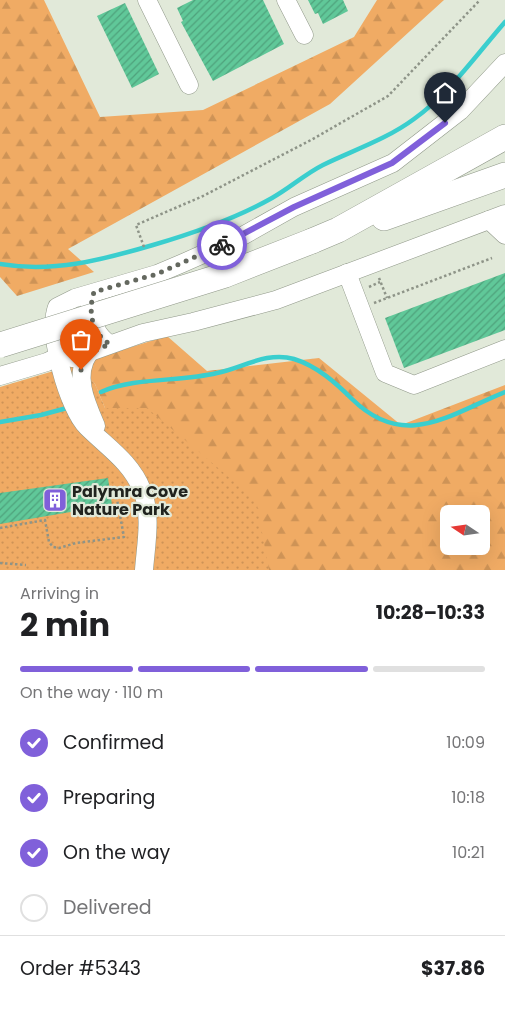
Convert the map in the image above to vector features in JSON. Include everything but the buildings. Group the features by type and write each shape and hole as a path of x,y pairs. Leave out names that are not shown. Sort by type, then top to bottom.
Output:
{"highway":[{"path":"0,345 225,275 338,230 505,137"},
{"path":"338,230 386,218 505,175"}],"street":[{"path":"147,0 190,85"},
{"path":"286,0 304,35"},
{"path":"144,570 148,511 144,495 129,469 103,440 71,399 59,356 54,315 57,307 64,301 157,274 183,263 237,238 294,207 392,163 460,111 505,63"},
{"path":"0,376 47,362 59,356 73,358 142,333 240,311 276,300 497,217 505,235"},
{"path":"347,273 385,372 414,385 505,349"},
{"path":"94,292 90,306 91,316 102,339 110,344"},
{"path":"86,417 81,370 89,353"}],"path":[{"path":"144,248 136,225 228,183 311,140 388,96 480,0"},
{"path":"373,304 492,258"},
{"path":"376,272 386,298"},
{"path":"366,288 380,282"},
{"path":"110,495 125,492"},
{"path":"0,528 45,520 49,542 59,548 76,543 124,537 116,494"},
{"path":"0,563 26,565"}],"green space":[{"path":"0,0 44,0 100,117 203,110 354,37 377,0 444,0 330,104 68,249 94,272 17,296 0,277"},
{"path":"167,336 207,371 319,358 401,425 505,385 505,570 236,570 105,408 95,384 77,364"},
{"path":"77,364 95,384 105,408 147,408 256,500 269,570 0,570 0,387"}],"waterway":[{"path":"0,264 39,267 77,264 184,236 244,213 279,194 316,169 382,138 414,119 451,86 505,22"},
{"path":"101,392 128,384 203,376 274,357 294,359 311,366 333,381 372,415 391,423 409,425 428,423 446,418 505,392"},
{"path":"0,422 41,415 67,408"}],"way so far":[{"path":"81,370 83,361 89,353 110,344 102,339 91,316 90,306 94,292 157,274 222,245"}],"place":[{"name":"Palymra Cove Nature Park","path":"55,500"}],"route":[{"path":"222,245 294,207 356,181 392,163 445,123"}]}
